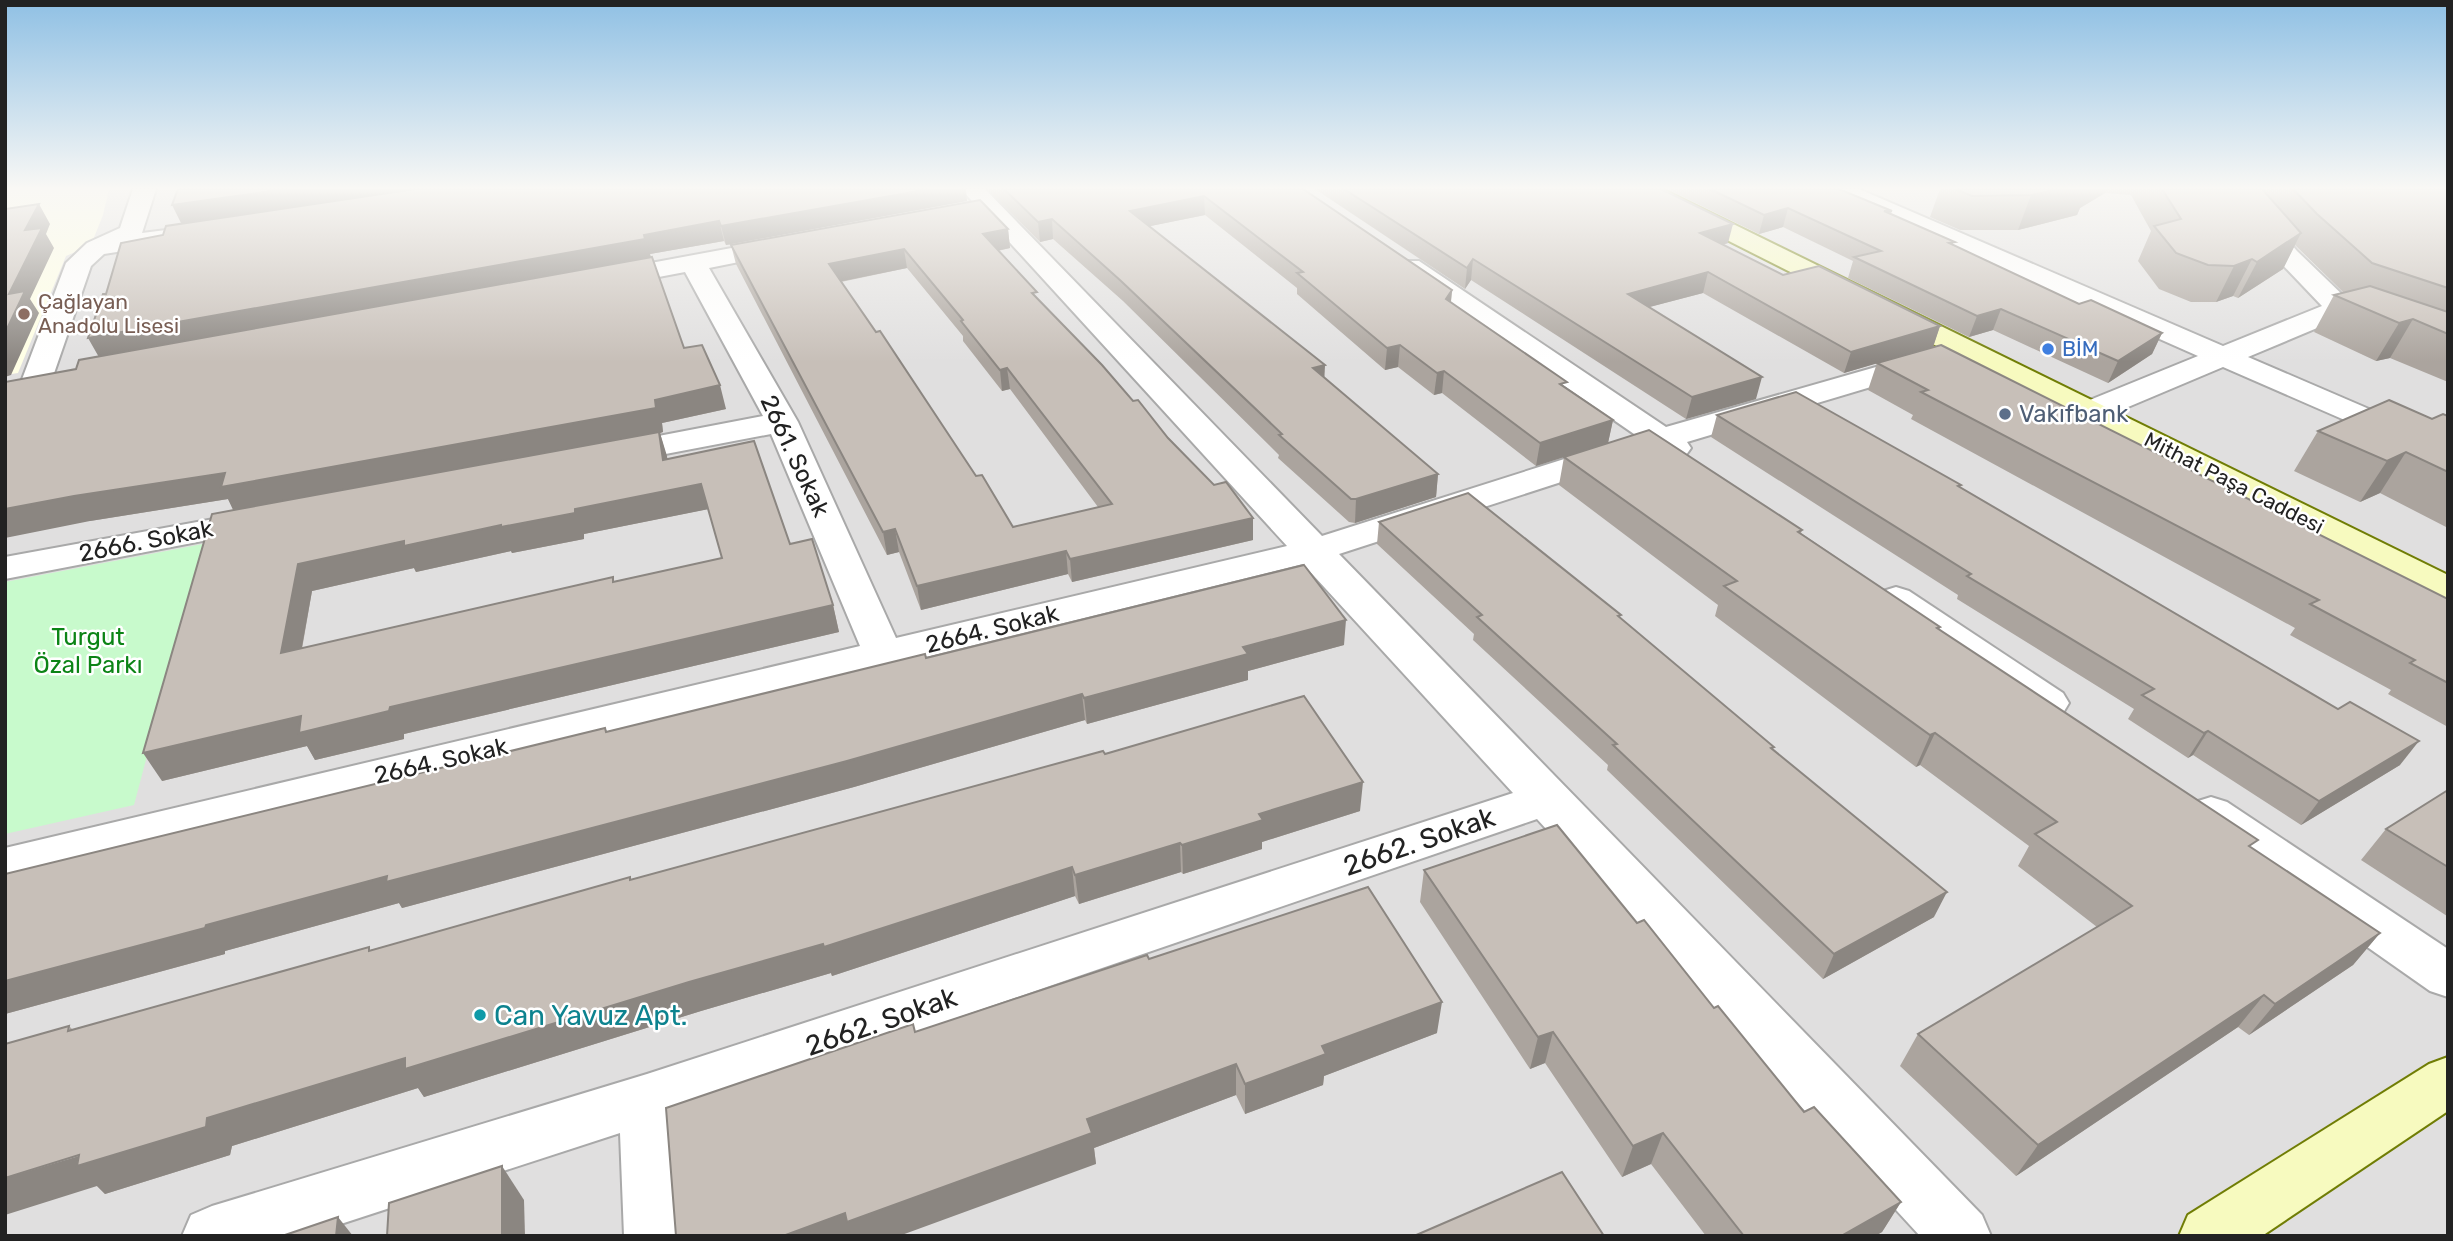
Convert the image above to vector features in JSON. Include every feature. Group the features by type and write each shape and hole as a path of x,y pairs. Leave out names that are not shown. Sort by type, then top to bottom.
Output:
{"street":[{"path":"63,377 26,384 79,263 96,248 103,247"},
{"path":"584,283 778,247"},
{"path":"1025,247 1961,1236"},
{"name":"Mithat Paşa Caddesi","path":"1761,247 2448,590"},
{"path":"1971,247 2448,455"},
{"path":"2280,247 2340,308 2448,346"},
{"path":"1387,251 1707,470"},
{"name":"2661. Sokak","path":"693,263 782,422 884,655"},
{"path":"2091,411 2340,308"},
{"name":"2664. Sokak","path":"5,866 1314,550 1661,439 1967,349"},
{"path":"578,461 782,422"},
{"name":"2666. Sokak","path":"5,568 292,514"},
{"path":"1866,579 2072,719"},
{"path":"2186,797 2448,976"},
{"name":"2662. Sokak","path":"212,1236 647,1099 1548,798"},
{"path":"2210,1236 2448,1081"},
{"path":"647,1099 654,1236"}],"shaded area":[{"path":"5,247 2448,247 2448,1236 5,1236"},
{"name":"Çağlayan Anadolu Lisesi","path":"5,247 87,247 66,256 18,373 5,375"}],"green space":[{"name":"Turgut Özal Parkı","path":"203,544 134,805 5,834 5,582"}],"building":[{"path":"5,247 33,247 9,294 25,291 5,333"},
{"path":"120,247 600,247 88,338 103,294 106,294"},
{"path":"732,247 995,247 1037,292 1032,293 1133,401 1138,400 1168,438 1214,485 1226,482 1253,518 1070,559 1066,551 917,586 895,529 883,532","holes":["904,249 963,320 961,321 1000,370 1007,368 1112,504 1013,527 982,475 976,476 880,331 876,332 829,264"]},
{"path":"1083,247 1175,247 1325,365 1313,368 1438,474 1351,499 1279,435 1282,434"},
{"path":"1270,247 1388,247 1452,290 1446,299 1567,382 1560,384 1613,420 1540,443 1444,371 1437,373 1400,345 1387,348 1297,273 1303,272"},
{"path":"1434,247 1727,247 1783,275 1819,266 1940,326 1851,352 1708,272 1628,294 1762,377 1692,397 1473,259 1467,268"},
{"path":"1872,247 1957,247 2079,304 2091,300 2162,333 2118,361 2001,309 1977,316 1854,257 1881,251"},
{"path":"2171,247 2280,247 2257,262 2252,259 2234,266 2208,265 2176,253"},
{"path":"2354,247 2448,247 2448,288 2372,263"},
{"path":"652,257 684,348 702,345 720,385 655,400 656,408 221,487 225,473 5,509 5,382 76,369 79,360"},
{"path":"2370,286 2448,312 2448,334 2413,319 2399,323 2334,295"},
{"path":"1941,345 2448,599 2448,683 2410,663 2415,660 2310,604 2319,600 1921,392 1928,390 1877,363"},
{"path":"1796,392 1961,485 1958,486 2338,709 2350,702 2419,741 2319,801 2208,731 2204,733 2142,695 2154,689 1967,576 1971,574 1717,415"},
{"path":"2389,400 2432,419 2443,414 2448,416 2448,472 2406,452 2387,461 2318,431"},
{"path":"1649,430 1802,530 1798,532 1940,627 1937,628 2258,840 2249,846 2380,933 2275,1004 2264,995 2038,1145 1918,1034 2132,906 2035,834 2057,822 1935,733 1930,735 1724,586 1737,581 1564,457"},
{"path":"659,432 663,460 754,441 790,544 812,539 833,605 390,707 389,711 299,733 301,716 143,753 212,514","holes":["701,484 722,558 613,582 613,577 281,653 298,564 404,541 404,546 501,525 575,513 575,509"]},
{"path":"1468,493 1621,615 1618,616 1774,747 1771,748 1947,892 1834,954 1613,745 1617,744 1477,617 1482,615 1379,522"},
{"path":"1304,565 1346,620 1243,647 1248,654 1084,698 1082,694 847,761 386,882 387,876 5,981 5,874 605,728 606,732 925,654 926,658"},
{"path":"1304,696 1363,782 1259,814 1263,820 1182,845 1180,843 1075,875 1072,867 824,947 823,944 689,982 405,1069 405,1058 207,1118 206,1127 77,1166 79,1155 5,1178 5,1044 69,1026 68,1031 369,947 369,951 630,877 630,880 1103,751 1105,754"},
{"path":"2448,790 2448,867 2386,829"},
{"path":"1557,825 1637,923 1644,920 1714,1008 1718,1006 1804,1112 1814,1107 1901,1202 1841,1236 1744,1236 1663,1133 1633,1146 1553,1032 1538,1037 1424,870"},
{"path":"1368,887 1442,1002 1322,1046 1326,1054 1245,1084 1236,1064 1087,1119 1092,1133 847,1222 845,1213 783,1236 676,1236 666,1108 913,1024 915,1032 1147,955 1149,959"},
{"path":"502,1166 502,1236 387,1236 389,1203"},
{"path":"1562,1172 1604,1236 1414,1236"},
{"path":"338,1217 336,1236 282,1236"}],"place":[{"name":"Çağlayan Anadolu Lisesi","path":"24,314"},
{"name":"BİM","path":"2048,349"},
{"name":"Vakıfbank","path":"2005,414"},
{"name":"Can Yavuz Apt.","path":"480,1015"}]}
